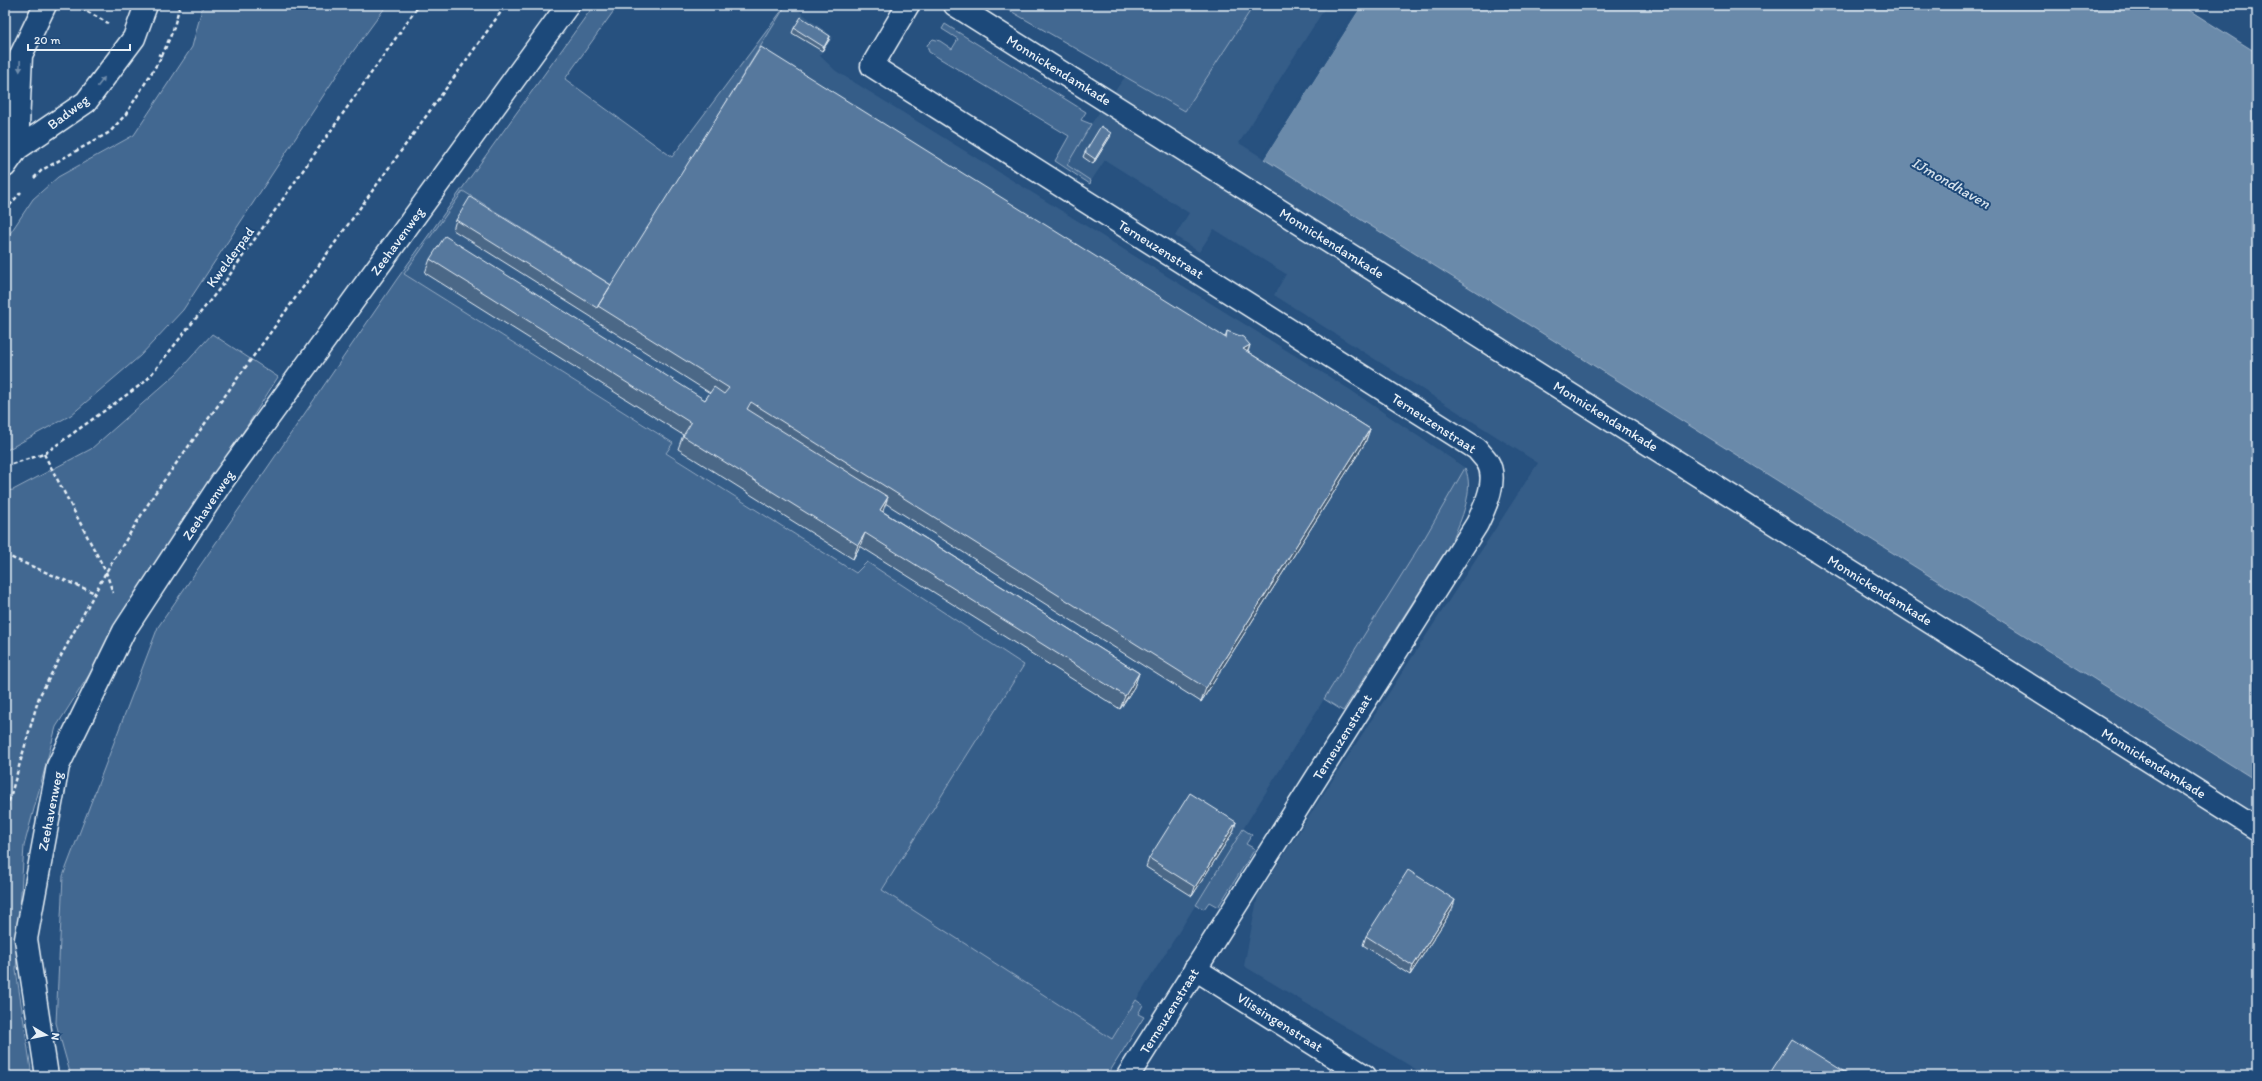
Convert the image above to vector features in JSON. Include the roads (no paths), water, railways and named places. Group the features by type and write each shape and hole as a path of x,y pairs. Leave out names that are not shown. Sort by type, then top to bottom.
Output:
{"street":[{"name":"Badweg","path":"11,157 21,55 45,5"},
{"name":"Badweg","path":"11,157 86,102 134,38 146,5"},
{"name":"Zeehavenweg","path":"47,1076 26,939 58,766 124,631 221,483 568,5"},
{"name":"Terneuzenstraat","path":"908,5 872,66 1477,450 1488,462 1491,478 1487,504 1477,524 1128,1076"},
{"name":"Monnickendamkade","path":"955,5 1110,101 2257,829"},
{"name":"Vlissingenstraat","path":"1195,969 1365,1076"}],"water":[{"name":"IJmondhaven","path":"1362,5 2181,5 2257,53 2257,781 1264,159"}]}
